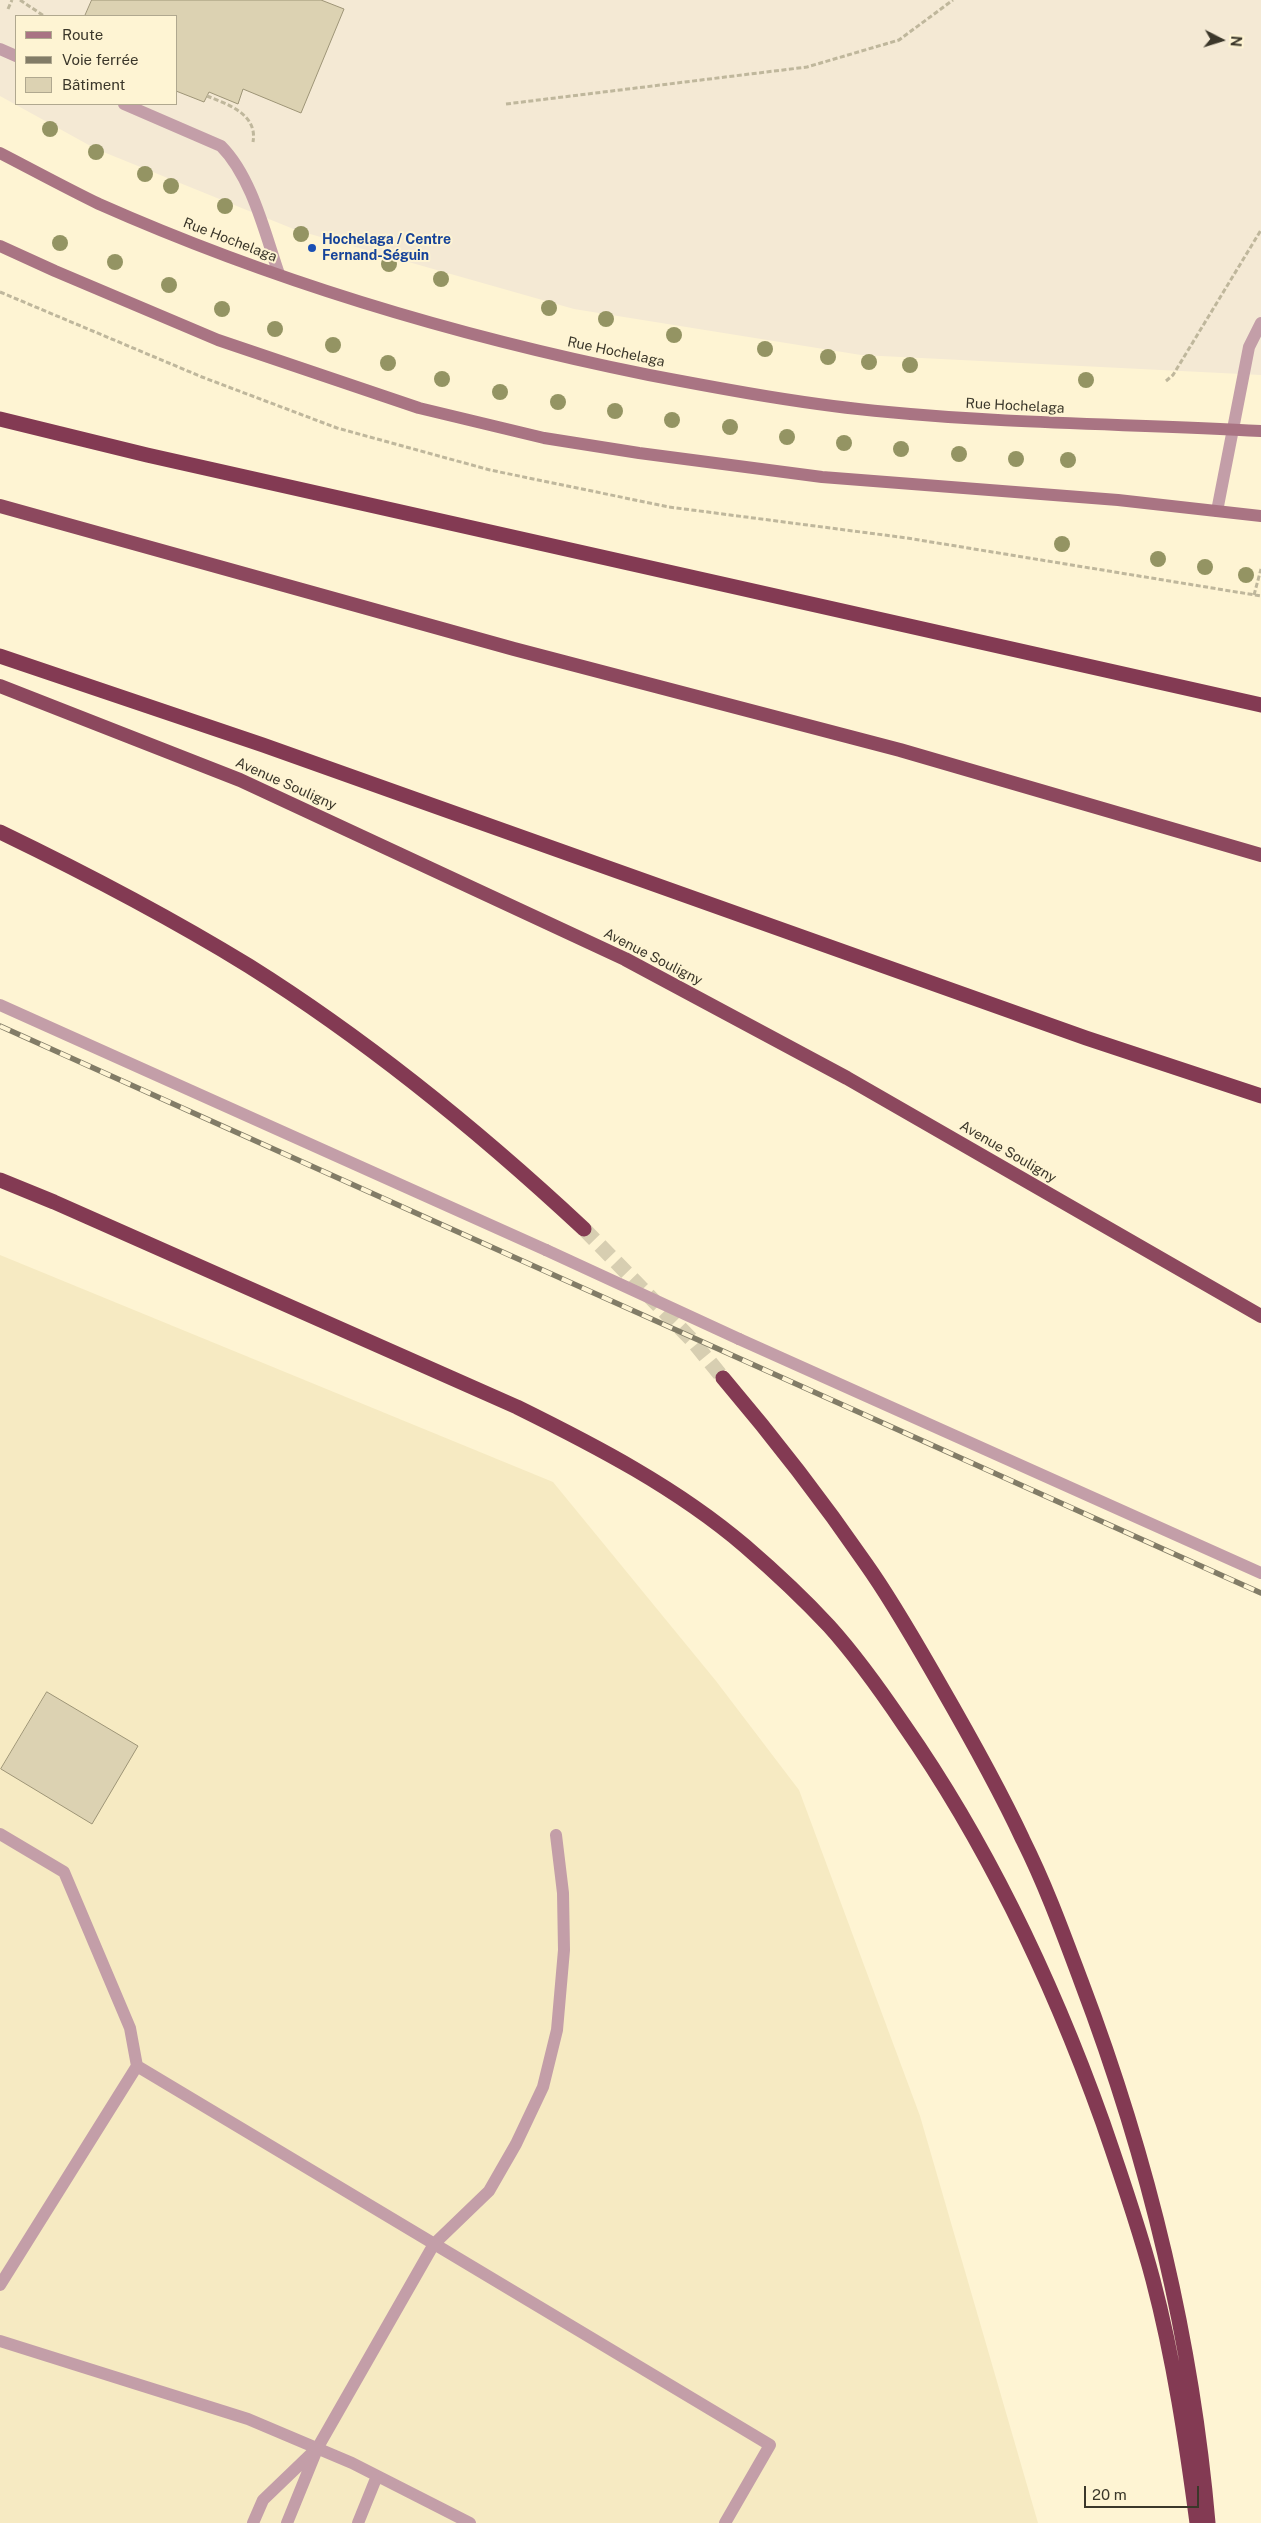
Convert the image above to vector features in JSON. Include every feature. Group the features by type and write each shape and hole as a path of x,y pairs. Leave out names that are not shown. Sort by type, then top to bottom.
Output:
{"highway":[{"path":"0,419 176,462 1261,705"},
{"path":"0,506 514,649 900,750 1261,855"},
{"path":"0,656 272,749 609,870 1261,1096"},
{"name":"Avenue Souligny","path":"0,686 240,780 625,959 847,1078 1261,1316"},
{"path":"0,832 190,931 298,999 405,1075 457,1116 584,1230"},
{"path":"0,1180 54,1202 499,1399 588,1442 695,1507 742,1544 830,1626 872,1678 932,1764 964,1816 1035,1955 1062,2014 1112,2149 1153,2280 1182,2420 1197,2523"},
{"path":"724,1378 868,1566 976,1747 1024,1842 1050,1899 1100,2030 1144,2172 1187,2358 1208,2523"}],"main road":[{"name":"Rue Hochelaga","path":"0,153 97,202 194,243 279,274 355,300 502,342 574,360 732,391 895,413 1012,422 1261,431"},
{"path":"0,246 218,340 418,408 544,438 639,453 822,476 1118,500 1261,516"}],"lane":[{"path":"0,49 15,56"},
{"path":"126,105 221,146 230,155 253,200 279,274"},
{"path":"1217,512 1249,347 1261,323"},
{"path":"0,1005 1261,1573"},
{"path":"0,1834 64,1872 130,2028 137,2066 0,2285"},
{"path":"287,2523 318,2447 434,2244 489,2191 516,2144 543,2087 557,2030 564,1950 563,1893 556,1835"},
{"path":"137,2066 770,2445 726,2523"},
{"path":"0,2341 225,2411 318,2447 470,2523"},
{"path":"253,2523 262,2500 318,2447"},
{"path":"358,2523 377,2476"}],"path":[{"path":"8,9 12,0"},
{"path":"20,0 42,15"},
{"path":"506,104 807,67 899,40 953,0"},
{"path":"207,96 238,109 246,117 252,127 253,144"},
{"path":"1166,381 1173,375 1261,230"},
{"path":"802,526 908,538 1261,596"},
{"path":"1254,594 1261,569"}],"shaded area":[{"path":"0,0 1261,0 1261,375 861,355 574,309 296,230 96,149 16,105 178,105 178,15 15,15 15,104 0,96"},
{"path":"0,1255 553,1482 716,1681 799,1790 920,2116 1038,2523 0,2523"}],"building":[{"path":"92,0 321,0 344,9 301,113 243,89 238,104 209,92 204,102 178,92 178,15 85,15"},
{"path":"47,1692 138,1746 92,1824 1,1769"}],"tunnel":[{"path":"584,1229 691,1339 723,1378"}],"railway":[{"path":"0,1026 1261,1593"}],"place":[{"name":"Hochelaga / Centre Fernand-Séguin","path":"312,248"}]}
